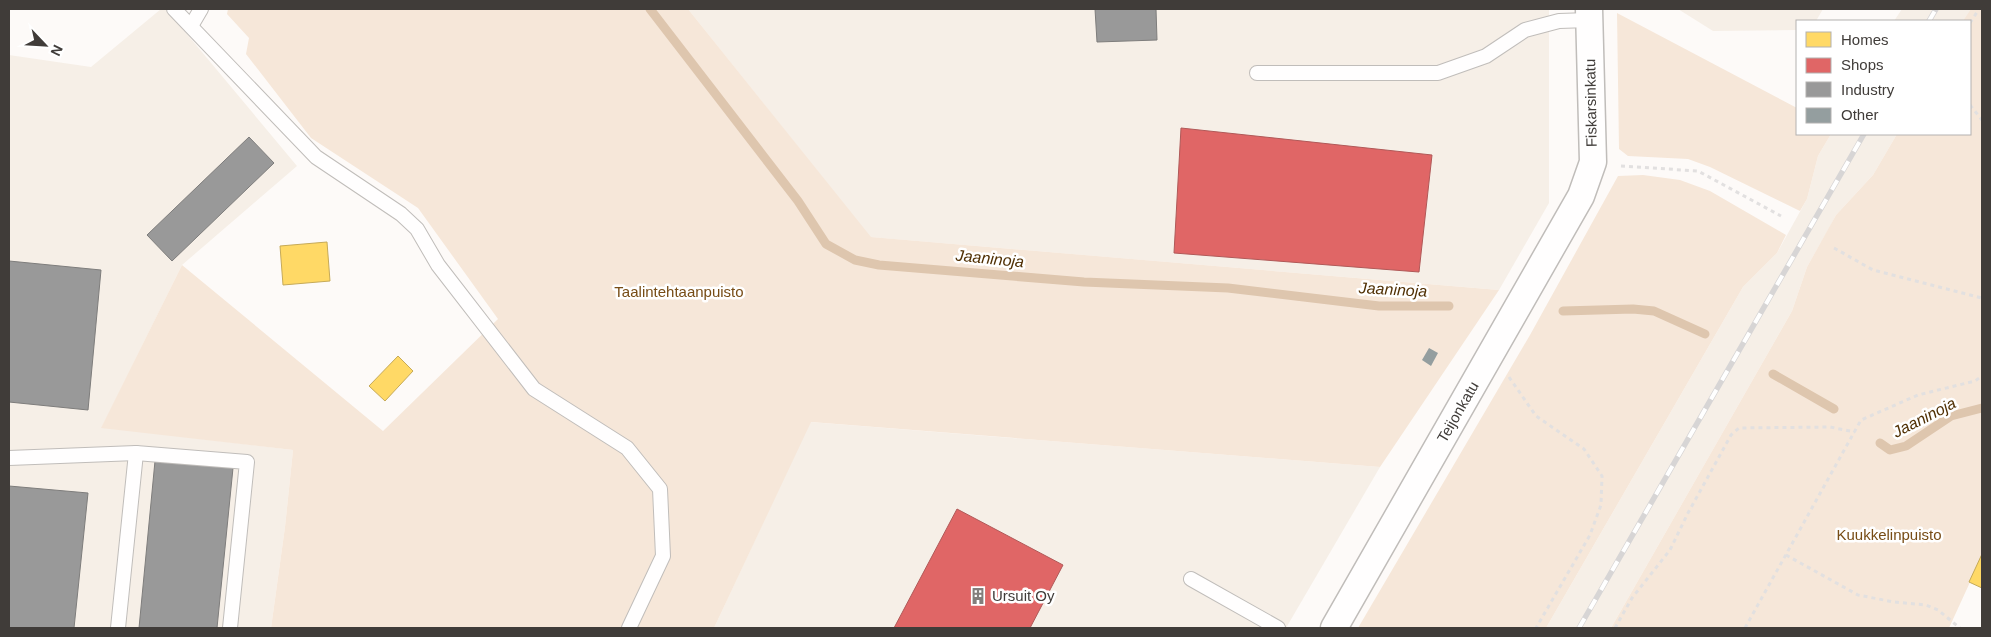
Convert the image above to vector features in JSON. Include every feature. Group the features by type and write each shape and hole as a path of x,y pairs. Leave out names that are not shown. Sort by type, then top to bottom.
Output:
{"street":[{"name":"Fiskarsinkatu","path":"1581,196 1593,162 1589,15"},
{"name":"Teijonkatu","path":"1334,628 1581,196"}],"lane":[{"path":"174,9 316,156 400,214 416,229 438,265 534,389 627,448 660,489 663,556 629,628"},
{"path":"191,26 201,9"},
{"path":"1257,73 1438,73 1486,56 1525,30 1589,15"},
{"path":"9,458 136,453 247,462 230,628"},
{"path":"118,628 136,453"},
{"path":"1190,579 1278,628"}],"path":[{"path":"1971,21 1979,9"},
{"path":"1971,106 1982,120"},
{"path":"1593,162 1698,171 1781,216"},
{"path":"1834,248 1873,270 1982,298"},
{"path":"1492,352 1536,416 1584,450 1602,476 1601,505 1590,535 1536,628"},
{"path":"1745,628 1861,420 1918,395 1975,381 1982,376"},
{"path":"1616,628 1632,598 1670,550 1688,513 1736,430 1739,428 1830,427 1855,432"},
{"path":"1786,555 1858,595 1894,602 1926,605 1938,610 1960,628"}],"shaded area":[{"path":"161,9 166,9 297,166 182,265 102,427 293,450 285,527 271,628 9,628 9,55 91,67"},
{"path":"688,9 1549,9 1549,203 1499,290 870,237"},
{"path":"1678,9 1823,9 1817,20 1796,20 1796,30 1713,31"},
{"path":"1902,9 1972,9 1965,20 1895,20"},
{"path":"1830,135 1896,135 1873,175 1836,215 1807,267 1792,311 1611,628 1546,628 1743,287 1777,253 1807,199 1818,156"},
{"path":"810,422 1380,467 1286,628 714,628"}],"green space":[{"name":"Taalintehtaanpuisto","path":"228,9 688,9 871,237 1499,290 1380,467 811,422 714,628 271,628 285,527 293,450 101,428 182,265 383,431 498,319 418,208 311,138 246,54 249,38 227,14"},
{"name":"Kuukkelinpuisto","path":"1971,9 1982,9 1982,556 1949,628 1611,628 1792,311 1807,267 1836,215 1873,175 1896,135 1971,135 1971,20 1964,20"},
{"path":"1617,13 1796,107 1796,135 1830,135 1818,156 1807,199 1800,211 1710,167 1688,159 1628,156 1619,149"},
{"path":"1643,175 1680,180 1710,191 1786,235 1777,253 1743,287 1546,628 1358,628 1530,335 1618,176"}],"building: Homes":[{"path":"327,242 330,281 283,285 280,246"},
{"path":"398,356 413,371 385,401 369,386"},
{"path":"1982,554 1982,588 1969,582"}],"building: Shops":[{"path":"1181,128 1432,155 1419,272 1174,253"},
{"name":"Ursuit Oy","path":"957,509 1063,565 1030,628 894,628"}],"building: Industry":[{"path":"1095,9 1156,9 1157,40 1097,42"},
{"path":"249,137 274,163 172,261 147,235"},
{"path":"9,261 101,270 88,410 9,402"},
{"path":"155,461 233,468 217,628 139,628"},
{"path":"9,486 88,493 74,628 9,628"}],"building: Other":[{"path":"1429,348 1438,353 1431,366 1422,360"}],"waterway":[{"name":"Jaaninoja","path":"650,9 798,201 826,244 855,260 879,265 1084,282 1228,288 1379,306 1449,306"},
{"name":"Jaaninoja","path":"1563,311 1633,309 1654,311 1705,334"},
{"name":"Jaaninoja","path":"1773,374 1834,409"},
{"name":"Jaaninoja","path":"1880,443 1890,450 1906,446 1951,416 1982,408"}],"railway":[{"path":"1930,20 1936,9"},
{"path":"1579,628 1863,135"}],"place":[{"name":"Ursuit Oy","path":"978,596"}]}
